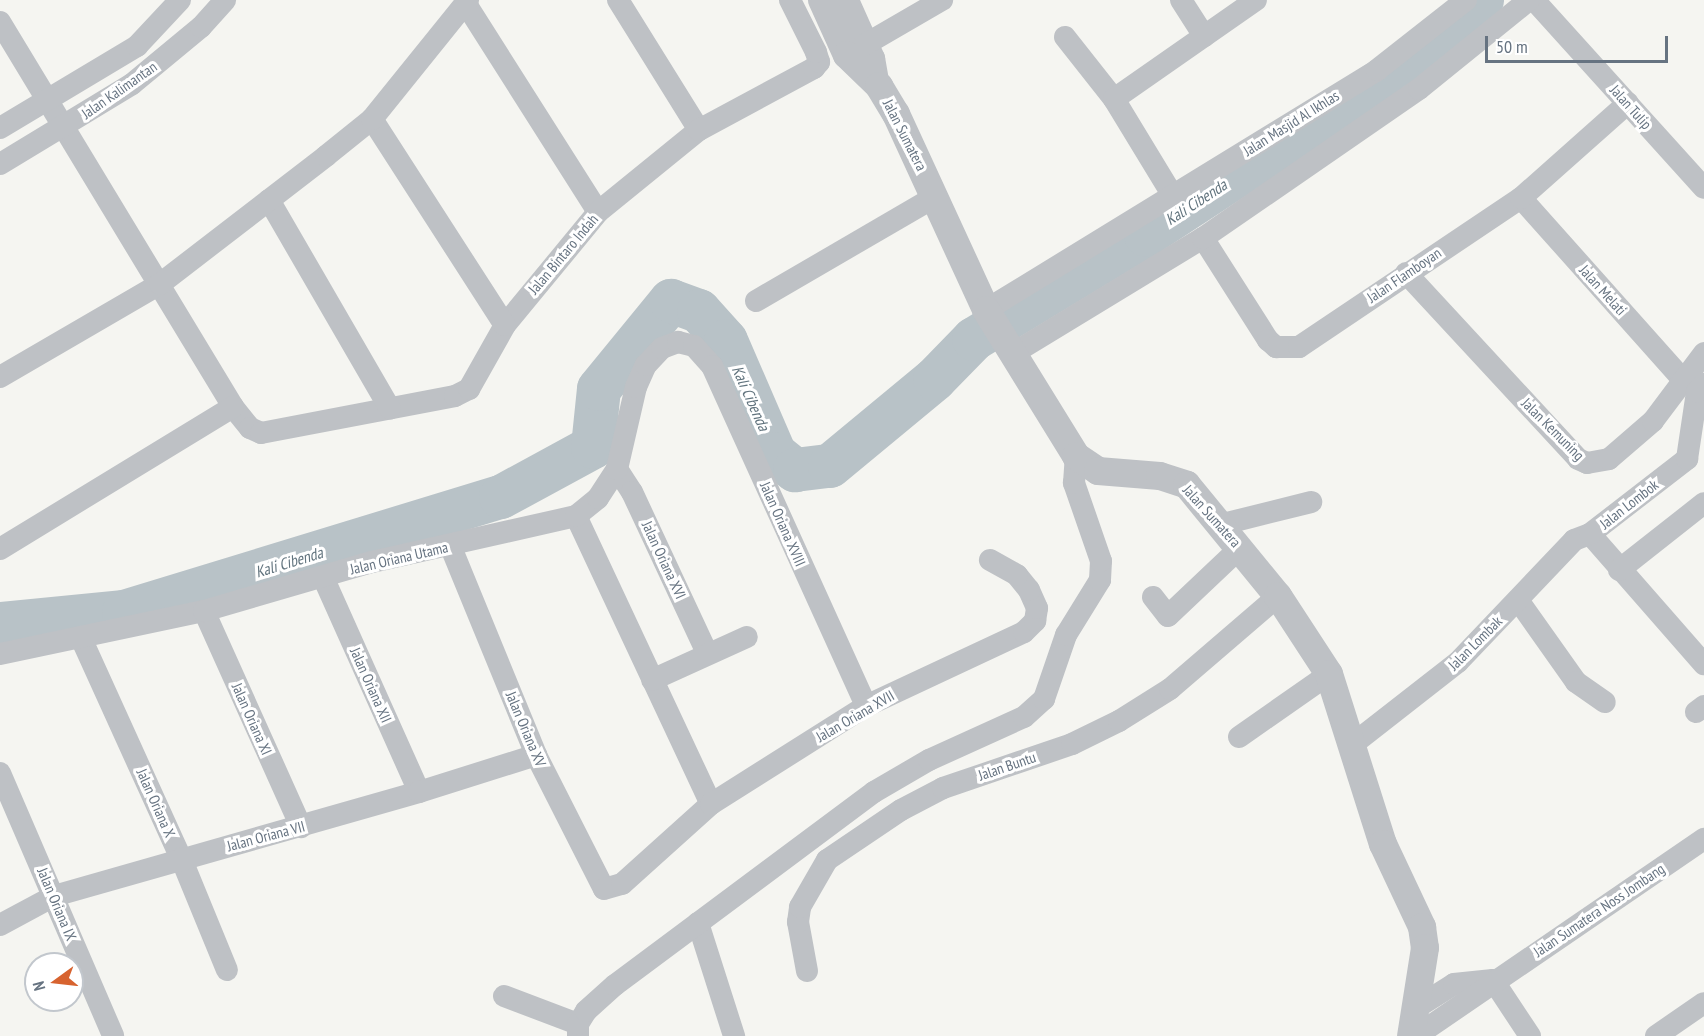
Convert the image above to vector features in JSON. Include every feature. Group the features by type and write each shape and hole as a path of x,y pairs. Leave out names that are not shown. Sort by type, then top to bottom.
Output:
{"street":[{"name":"Jalan Kalimantan","path":"0,128 137,46 180,0"},
{"name":"Jalan Kalimantan","path":"0,164 66,127 132,84 201,27 225,0"},
{"path":"618,0 699,130"},
{"name":"Jalan Bintaro Indah","path":"233,407 250,428 261,433 455,396 469,389 505,325 598,212 699,130 814,68 819,62 790,0"},
{"name":"Jalan Sumatera","path":"822,0 857,49 879,86 935,197 989,316 1076,456 1098,471 1160,476 1187,485 1223,524 1278,596 1329,674 1383,844 1422,927 1425,948 1414,1036"},
{"name":"Jalan Sumatera","path":"848,0 857,49"},
{"path":"857,49 942,0"},
{"path":"1181,0 1204,36"},
{"path":"1114,99 1256,0"},
{"name":"Jalan Masjid Al Ikhlas","path":"989,316 1173,196 1377,70 1466,0"},
{"path":"1010,351 1203,238 1419,88 1529,0"},
{"name":"Jalan Tulip","path":"1534,0 1704,188"},
{"path":"0,377 160,284 372,119 467,2 598,212"},
{"path":"0,22 66,127 233,407 0,549"},
{"path":"1065,37 1114,99 1173,196"},
{"name":"Jalan Flamboyan","path":"1203,238 1268,340 1288,350 1308,344 1406,273 1521,198 1628,103"},
{"path":"372,119 505,325"},
{"path":"756,301 935,197"},
{"name":"Jalan Melati","path":"1521,198 1695,383"},
{"path":"269,200 390,409"},
{"name":"Jalan Kemuning","path":"1406,273 1578,459 1587,463 1609,459 1695,383 1704,352"},
{"name":"Jalan Oriana Utama","path":"0,654 204,610 323,577 576,516 598,498 617,469 636,387 646,365 662,348 678,342 694,346"},
{"name":"Jalan Oriana XVIII","path":"694,346 712,366 867,706"},
{"name":"Jalan Lombok","path":"1695,383 1697,392 1687,459 1590,534 1599,541 1619,570 1704,664"},
{"path":"504,996 580,1024 615,985 874,792 929,760 1024,717 1044,699 1066,635 1100,580 1101,561 1074,483 1076,456"},
{"name":"Jalan Oriana XVI","path":"617,469 632,492 706,653"},
{"path":"1223,524 1311,502"},
{"path":"1619,570 1704,503"},
{"path":"576,516 711,804"},
{"name":"Jalan Lombak","path":"1353,744 1458,662 1574,540 1590,534"},
{"name":"Jalan Oriana XV","path":"450,545 536,755 598,884 613,889 622,884"},
{"path":"1152,597 1168,616 1241,547"},
{"name":"Jalan Oriana XVII","path":"622,884 711,804 867,706 1024,632 1035,621 1037,608 1029,590 1017,575 990,560"},
{"name":"Jalan Oriana XII","path":"323,577 419,792"},
{"name":"Jalan Buntu","path":"807,971 798,921 800,907 827,860 901,810 943,788 1072,744 1119,721 1170,689 1278,596"},
{"path":"1518,600 1576,682 1605,702"},
{"name":"Jalan Oriana XI","path":"204,610 301,827"},
{"path":"652,680 706,653 747,637"},
{"name":"Jalan Oriana X","path":"81,638 181,858 227,970"},
{"path":"1239,737 1329,674"},
{"name":"Jalan Oriana VII","path":"0,925 54,896 181,858 301,827 536,755"},
{"name":"Jalan Oriana IX","path":"0,773 113,1036"},
{"name":"Jalan Sumatera Noss Jombang","path":"1414,1036 1493,980 1704,839"},
{"path":"698,923 734,1036"},
{"path":"1493,980 1530,1036"},
{"name":"Jalan Sumatera Noss Jombang","path":"1416,1008 1454,984 1493,980"},
{"path":"1656,1036 1704,1004"}],"waterway":[{"name":"Kali Cibenda","path":"0,624 124,612 501,497 593,447 599,389 671,301 699,311 726,341 775,454 795,470 830,466 935,379 974,339 1146,235 1427,51 1482,0"}]}
